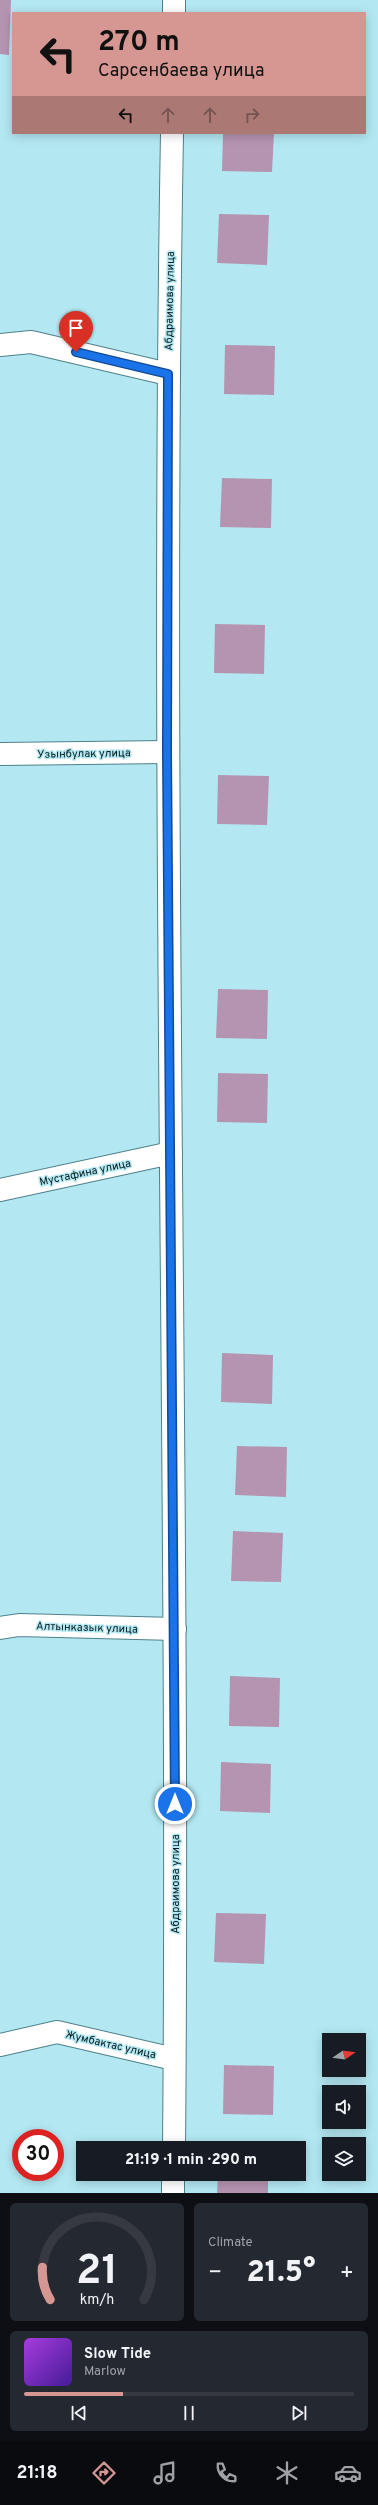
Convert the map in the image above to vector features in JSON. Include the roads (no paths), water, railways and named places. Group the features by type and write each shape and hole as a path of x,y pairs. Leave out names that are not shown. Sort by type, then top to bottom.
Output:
{"street":[{"path":"174,0 174,12"},
{"name":"Абдраимова улица","path":"172,134 168,374 167,752 175,1629 174,2141"},
{"path":"0,345 31,342 168,374"},
{"name":"Узынбулак улица","path":"0,754 167,752"},
{"name":"Мустафина улица","path":"0,1190 171,1153"},
{"name":"Алтынказык улица","path":"0,1628 19,1625 175,1629"},
{"name":"Жумбактас улица","path":"0,2045 57,2032 174,2059"},
{"path":"173,2181 173,2193"}]}
